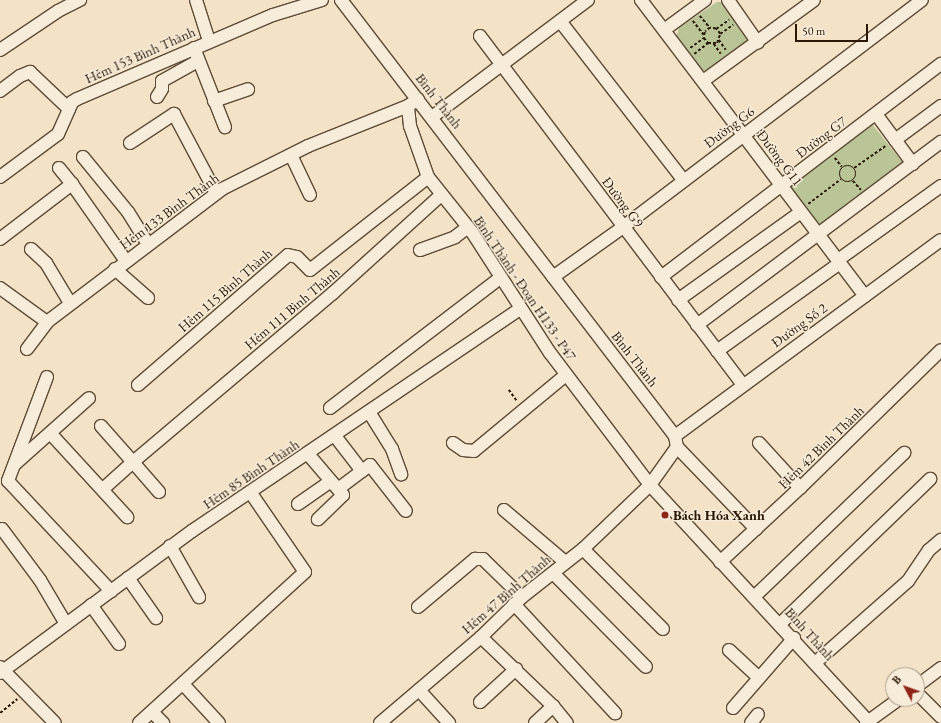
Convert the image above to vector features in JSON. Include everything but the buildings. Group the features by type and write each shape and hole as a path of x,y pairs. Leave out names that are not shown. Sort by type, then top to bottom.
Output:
{"street":[{"path":"0,50 58,11 80,0"},
{"path":"196,0 209,41"},
{"name":"Hẻm 153 Bình Thành","path":"0,177 58,134 69,109 77,99 209,41 273,15 322,0"},
{"name":"Bình Thành","path":"341,0 413,102 432,117 676,441 756,529"},
{"path":"432,117 588,0"},
{"name":"Đường G11","path":"641,0 865,296"},
{"path":"664,30 705,0"},
{"path":"728,0 758,43"},
{"path":"703,81 758,43 814,0"},
{"name":"Đường G6","path":"553,277 623,228 922,0"},
{"path":"560,21 684,181"},
{"name":"Đường G9","path":"480,36 500,66 743,385"},
{"path":"194,48 198,62 225,127"},
{"path":"157,97 162,89 162,81 198,62"},
{"name":"Đường G7","path":"660,277 941,64"},
{"path":"0,91 20,76 30,72 69,109"},
{"path":"214,101 248,90"},
{"name":"Hẻm 133 Bình Thành","path":"27,349 47,322 70,303 216,193 291,155 413,102"},
{"name":"Bình Thành - Đoạn H133 - P47","path":"413,102 410,126 428,177 468,227 520,309 566,375 650,486"},
{"path":"894,140 941,106"},
{"path":"130,143 174,114 216,193"},
{"path":"876,114 913,164"},
{"path":"697,324 941,142"},
{"path":"291,155 310,195"},
{"path":"83,157 128,212 148,244"},
{"path":"59,168 126,261"},
{"name":"Hẻm 115 Bình Thành","path":"138,385 288,255 297,257 310,270 428,177"},
{"path":"0,239 72,184"},
{"path":"717,351 941,186"},
{"name":"Hẻm 111 Bình Thành","path":"133,462 333,293 441,195"},
{"path":"678,300 801,210"},
{"path":"420,250 454,237 468,227"},
{"name":"Đường Số 2","path":"676,441 743,385 941,240"},
{"path":"31,249 46,263 70,303"},
{"path":"115,269 148,298"},
{"path":"330,408 500,278"},
{"path":"0,288 47,322"},
{"name":"Hẻm 85 Bình Thành","path":"1,670 111,591 170,546 251,493 520,309"},
{"name":"Hẻm 42 Bình Thành","path":"720,562 800,488 941,350"},
{"path":"453,443 463,450 474,451 566,375"},
{"path":"15,464 47,377"},
{"path":"89,398 52,434 15,464 4,479 111,591"},
{"path":"369,412 392,449 401,474"},
{"path":"101,426 159,492"},
{"path":"52,434 127,517"},
{"path":"335,436 362,471"},
{"path":"650,486 676,441"},
{"path":"759,444 800,488"},
{"path":"754,596 904,453"},
{"path":"308,454 343,495 318,519"},
{"path":"103,489 133,462"},
{"path":"298,504 362,471 369,465 406,511"},
{"path":"780,624 930,479"},
{"name":"Bình Thành","path":"650,486 720,562 794,638 867,722"},
{"name":"Hẻm 47 Bình Thành","path":"380,723 481,637 518,601 583,549 650,486"},
{"path":"139,723 305,572 251,493"},
{"path":"504,510 565,562"},
{"path":"2,529 40,580 66,624"},
{"path":"816,662 908,581 929,550 941,540"},
{"path":"170,546 199,597"},
{"path":"583,549 663,628"},
{"path":"418,607 475,559 483,558 518,601 615,713"},
{"path":"553,573 646,667"},
{"path":"128,578 156,618"},
{"path":"91,605 119,644"},
{"path":"481,637 516,669 553,706 567,723"},
{"path":"733,708 794,638"},
{"path":"729,650 759,678"},
{"path":"925,680 941,668"},
{"path":"480,702 516,669"},
{"path":"1,670 25,692 49,721"},
{"path":"183,684 219,723"},
{"path":"419,690 449,723"},
{"path":"925,700 941,717"},
{"path":"535,723 553,706"},
{"path":"867,722 888,707"},
{"path":"152,712 163,723"}],"path":[{"path":"690,11 710,28 716,29 739,16"},
{"path":"690,11 708,43"},
{"path":"684,57 708,43 717,43 720,34 739,16"},
{"path":"704,35 710,28"},
{"path":"716,29 720,34"},
{"path":"684,57 704,38"},
{"path":"854,168 894,140"},
{"path":"851,166 854,168 856,177 853,181 844,182 839,175 842,167 851,166"},
{"path":"801,210 841,179"},
{"path":"509,390 525,408"},
{"path":"0,713 25,692"}],"green space":[{"path":"717,2 724,2 748,38 748,43 710,71 701,70 676,38 679,28"},
{"path":"872,124 903,163 819,226 789,187"}],"place":[{"name":"Bách Hóa Xanh","path":"665,515"}]}
